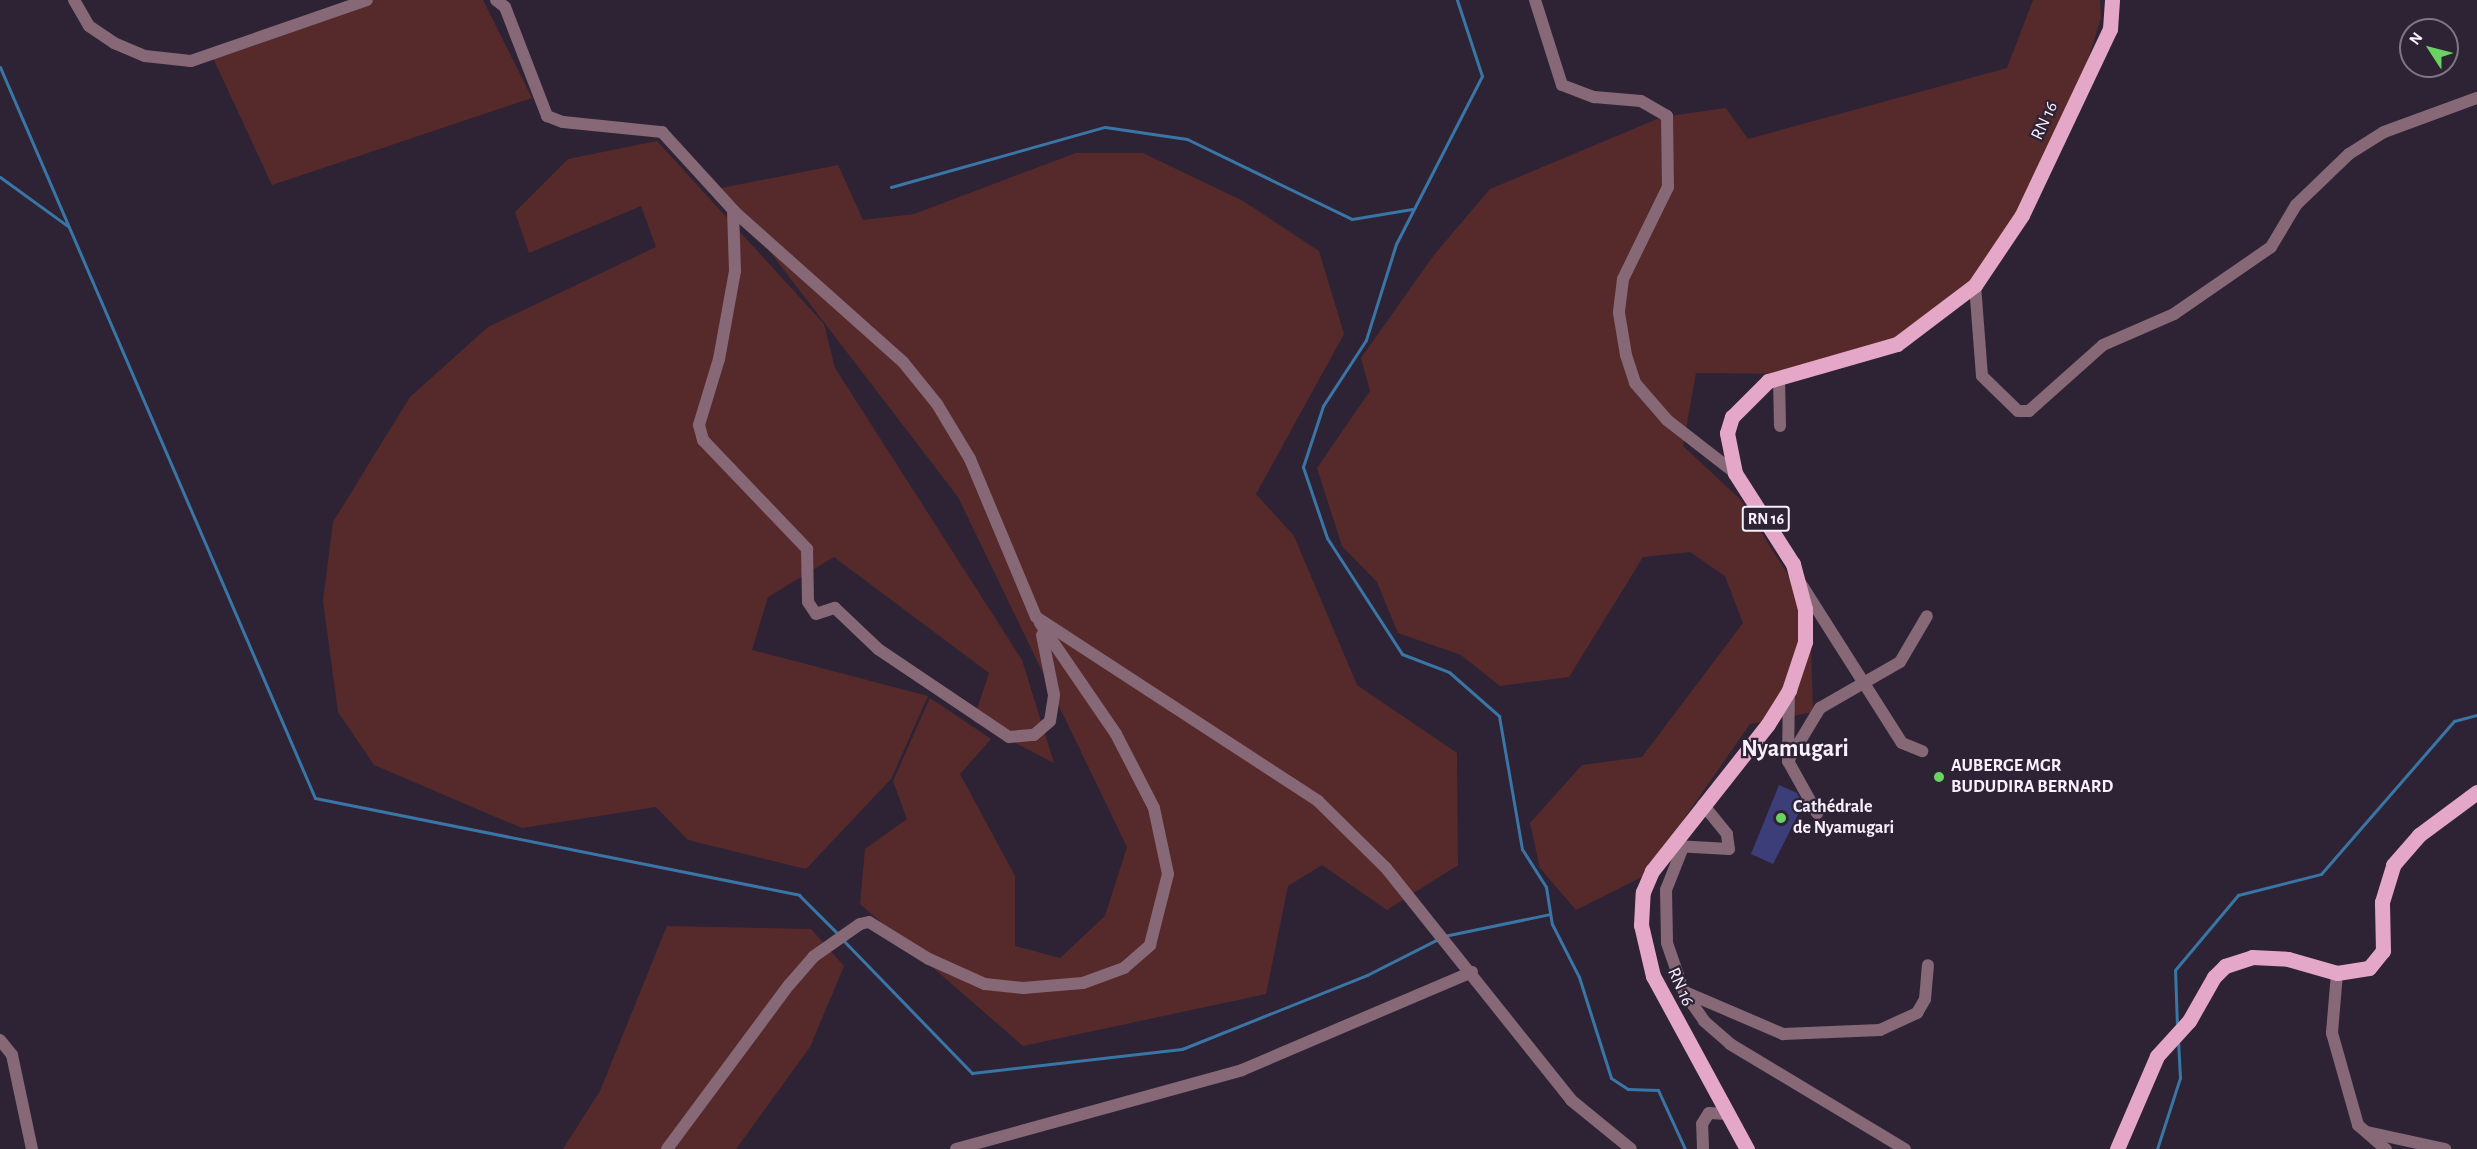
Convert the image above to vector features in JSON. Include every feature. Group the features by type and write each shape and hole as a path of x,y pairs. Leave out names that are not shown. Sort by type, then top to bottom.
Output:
{"main road":[{"name":"RN 16","path":"1747,1149 1680,1034 1644,950 1643,892 1677,846 1703,804 1789,690 1805,642 1800,583 1778,536 1735,472 1727,433 1732,417 1756,388 1779,378 1897,344 1975,285 2022,216 2110,29 2112,0"},
{"path":"2117,1149 2157,1056 2178,1032 2204,989 2237,960 2288,959 2337,973 2356,973 2378,960 2384,951 2384,892 2393,865 2419,835 2477,792"}],"street":[{"path":"74,0 89,26 114,43 145,56 191,61 367,0"},
{"path":"496,0 505,7 547,116 563,122 662,132 733,210 867,327 937,404 993,507 1036,617 1054,695 1050,721 1023,738 996,731 878,649 835,608 816,614 808,602 807,549 703,440 699,425 719,359 735,271 733,210"},
{"path":"1534,0 1562,85 1594,97 1641,102 1667,116 1668,187 1623,279 1619,313 1626,355 1635,383 1667,420 1735,472"},
{"path":"1975,285 1982,376 2018,411 2029,411 2103,345 2174,314 2271,247 2296,205 2349,154 2378,135 2477,98"},
{"path":"1779,378 1780,426"},
{"path":"1800,583 1862,686 1902,743 1922,751"},
{"path":"1788,761 1820,708 1862,686 1900,662 1927,616"},
{"path":"1036,617 1297,784 1386,868 1472,972 1571,1100 1631,1149"},
{"path":"667,1149 813,957 860,924 875,925 929,959 985,984 1023,988 1083,983 1124,968 1150,945 1165,906 1168,874 1154,808 1116,734 1036,617"},
{"path":"1789,690 1788,761 1817,813"},
{"path":"1703,804 1727,834 1729,849 1677,846 1666,890 1667,944 1684,992 1704,1021 1730,1044 1902,1147 1916,1149"},
{"path":"1684,992 1783,1034 1880,1030 1917,1013 1925,999 1928,965"},
{"path":"956,1149 1242,1070 1472,972"},
{"path":"2337,973 2332,1033 2358,1125 2386,1149"},
{"path":"0,1040 12,1055 32,1149"},
{"path":"1703,1149 1702,1124 1709,1113 1727,1114"},
{"path":"2367,1132 2445,1149"}],"shaded area":[{"path":"354,0 483,0 532,98 272,185 213,58"},
{"path":"2033,0 2100,0 2101,18 2063,139 1992,268 1911,344 1823,374 1696,373 1683,446 1741,500 1810,610 1813,712 1750,724 1644,876 1576,910 1540,868 1530,823 1582,765 1642,757 1743,623 1725,576 1690,552 1643,557 1569,677 1500,686 1461,655 1398,633 1377,582 1342,546 1317,468 1370,391 1361,358 1434,255 1490,189 1662,117 1726,108 1748,139 2007,68"},
{"path":"657,141 824,324 835,368 1022,660 1054,763 973,721 989,673 834,557 768,597 752,650 928,696 891,779 806,869 688,840 656,807 522,828 374,765 338,712 323,601 333,522 410,397 488,327 656,247 641,206 529,253 515,212 568,159"},
{"path":"1076,153 1143,153 1243,201 1319,251 1344,334 1256,494 1294,536 1357,685 1457,753 1458,865 1387,910 1322,865 1288,886 1266,994 1023,1046 860,904 865,849 907,819 893,781 930,698 991,739 960,774 1015,876 1015,946 1060,958 1105,916 1127,847 958,497 721,188 838,165 863,220 914,214"},
{"path":"667,926 811,929 844,966 810,1047 736,1149 563,1149 600,1091"}],"building":[{"name":"Cathédrale de Nyamugari","path":"1779,785 1797,793 1803,805 1773,864 1751,854"}],"waterway":[{"path":"1457,0 1482,76 1396,244 1366,340 1323,406 1303,467 1327,538 1402,654 1449,672 1499,716 1522,849 1546,887 1552,924 1579,977 1611,1078 1628,1089 1658,1090 1685,1149"},
{"path":"0,67 315,798 799,895 838,934"},
{"path":"891,187 1105,127 1187,139 1352,219 1412,209"},
{"path":"0,177 69,227"},
{"path":"2177,1026 2175,970 2238,895 2321,874 2454,721 2477,715"},
{"path":"1444,936 1550,914"},
{"path":"842,939 972,1073 1182,1049 1367,975 1438,939"},
{"path":"2157,1149 2180,1078 2178,1041"}],"place":[{"name":"AUBERGE MGR BUDUDIRA BERNARD","path":"1939,777"},
{"name":"Cathédrale de Nyamugari","path":"1781,818"}],"district":[{"name":"Nyamugari","path":"1795,750"}]}
